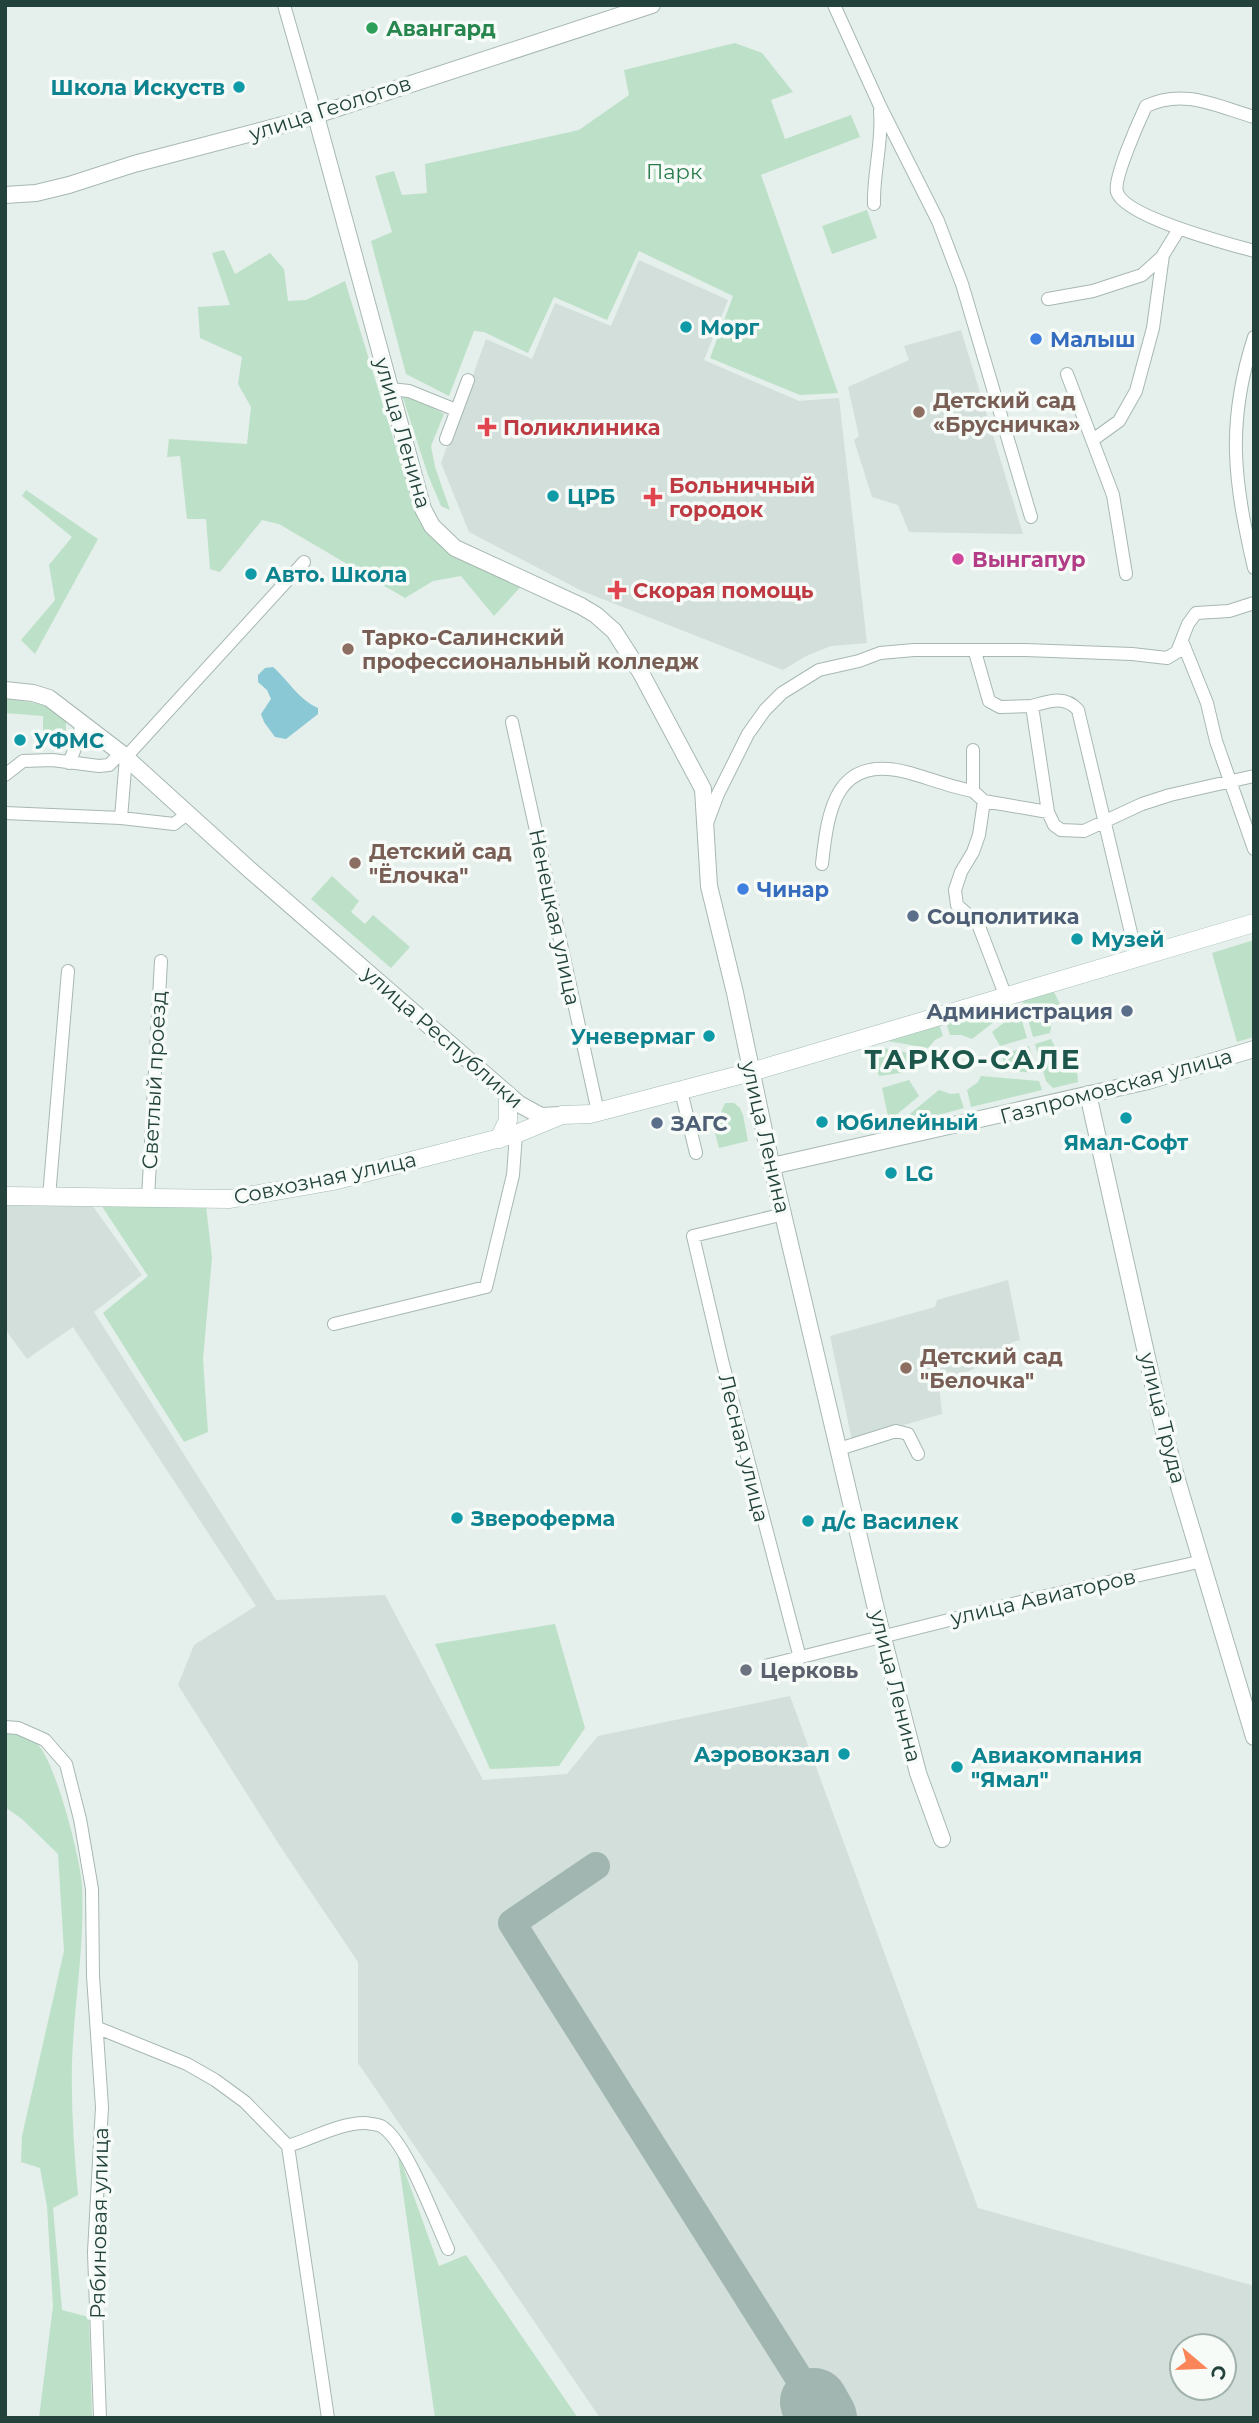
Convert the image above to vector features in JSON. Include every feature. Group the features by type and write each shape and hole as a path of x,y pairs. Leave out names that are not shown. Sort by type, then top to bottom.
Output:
{"main road":[{"name":"улица Республики","path":"562,1115 598,1112 751,1072 1254,923"},
{"path":"499,1139 508,1120 508,1095"},
{"name":"Совхозная улица","path":"5,1196 230,1199 333,1181 499,1139 562,1115"}],"street":[{"name":"улица Ленина","path":"284,5 423,509 432,526 455,548 581,606 614,631 641,673 704,789 709,887 772,1166 883,1635 918,1773 942,1839"},
{"name":"улица Геологов","path":"5,195 36,193 69,186 134,164 316,116 393,88 652,5"},
{"path":"834,5 880,106 930,203 962,284 1031,517"},
{"path":"1254,117 1201,100 1179,97 1161,99 1146,106 1118,178 1116,191 1133,208 1178,229 1254,251"},
{"path":"874,204 873,180 881,125 880,106"},
{"path":"1048,299 1093,290 1142,275 1163,255 1178,229"},
{"path":"1094,439 1119,421 1136,391 1153,328 1163,255"},
{"path":"1254,337 1245,366 1234,433 1241,509 1254,568"},
{"path":"1067,374 1084,422 1094,439 1113,495 1126,574"},
{"path":"446,439 468,380"},
{"path":"390,389 409,391 456,410"},
{"path":"8,773 23,761 35,759 109,765 124,755 304,562"},
{"path":"1240,607 1254,589"},
{"path":"1254,603 1228,611 1196,613 1182,641 1207,703 1216,741 1254,849"},
{"name":"улица Ленина","path":"707,824 724,781 748,734 765,710 782,693 819,670 880,653 914,650 1025,650 1167,657 1177,652 1182,641"},
{"path":"975,652 989,701 1000,707 1064,701 1078,710 1137,958"},
{"name":"улица Республики","path":"5,690 49,698 81,721 124,755 187,814 508,1095 541,1116 562,1115"},
{"path":"1032,706 1048,812 1054,825 1072,831 1095,827 1104,820 1170,795 1254,776"},
{"path":"69,763 80,736 81,721"},
{"name":"Ненецкая улица","path":"512,722 598,1112"},
{"path":"973,750 973,791"},
{"path":"121,818 124,755"},
{"path":"822,864 828,813 840,788 861,772 908,772 944,785 973,791 984,801 1048,812"},
{"path":"698,776 710,782 724,781"},
{"path":"984,801 976,843 955,890 957,905 978,924 1006,997"},
{"path":"5,813 121,818 174,824 187,814"},
{"name":"Светлый проезд","path":"148,1198 161,961"},
{"path":"49,1197 68,971"},
{"name":"Газпромовская улица","path":"772,1166 1148,1081 1254,1049"},
{"path":"681,1091 696,1153"},
{"name":"улица Труда","path":"1088,1094 1161,1419 1254,1737"},
{"path":"334,1324 486,1287 513,1175 516,1134"},
{"name":"Лесная улица","path":"784,1214 693,1236 726,1377 800,1658"},
{"path":"839,1449 896,1431 908,1434 918,1454"},
{"name":"улица Авиаторов","path":"765,1666 883,1635 1203,1561"},
{"name":"Рябиновая улица","path":"5,1727 18,1728 45,1740 65,1764 80,1819 92,1889 93,1976 103,2107 94,2252 100,2418"},
{"path":"98,2028 187,2064 215,2080 245,2102 288,2146 328,2418"},
{"path":"288,2146 363,2123 380,2126 392,2135 407,2160 447,2249"}],"shaded area":[{"name":"Больничный городок","path":"639,260 728,300 704,360 799,401 839,398 867,643 831,646 806,656 783,670 582,591 469,532 441,463 486,339 532,359 555,303 611,326"},
{"name":"Детский сад «Брусничка»","path":"961,330 1023,534 909,532 898,505 872,497 854,440 859,436 848,387 909,360 904,346"},
{"path":"5,1204 92,1205 142,1275 94,1312 276,1600 385,1595 483,1780 567,1774 598,1736 790,1696 978,2208 1251,2285 1254,2290 1254,2418 600,2418 358,2063 358,1962 280,1846 178,1685 194,1645 256,1606 73,1327 27,1359 5,1329"},
{"name":"Детский сад \"Белочка\"","path":"1008,1280 1020,1340 1010,1343 1010,1352 939,1385 942,1414 852,1440 830,1336 935,1307 937,1300"}],"green space":[{"name":"Парк","path":"735,43 762,53 793,92 771,100 785,139 851,115 860,137 761,175 838,393 800,395 710,358 733,296 639,251 607,320 554,297 528,353 484,332 474,331 449,396 406,374 371,241 392,232 375,176 394,171 402,195 427,193 425,164 579,130 629,95 624,70"},
{"path":"867,210 877,238 832,254 822,226"},
{"path":"224,250 235,274 270,253 284,269 288,301 306,300 345,281 415,510 456,558 524,583 494,616 461,576 433,581 405,598 279,524 262,520 220,572 210,569 206,519 187,519 180,456 167,457 169,439 247,444 251,407 238,384 242,357 200,338 198,307 230,305 212,253"},
{"path":"400,389 444,414 431,446 435,467 450,510 441,506 428,475"},
{"path":"26,490 98,539 35,654 21,640 55,600 49,565 72,537 22,496"},
{"path":"5,698 46,705 66,721 66,744 43,742 43,716 5,713"},
{"path":"332,876 359,901 351,912 365,924 373,915 410,947 391,968 311,899"},
{"path":"1254,940 1254,1037 1237,1042 1212,953"},
{"path":"1052,988 1061,1006 1052,1021 1050,1033 1033,1037 1023,1002 1027,994"},
{"path":"1015,999 1017,1004 972,1039 950,1035 945,1019"},
{"path":"1019,1011 1027,1038 1000,1046 992,1032"},
{"path":"938,1021 943,1036 928,1048 876,1039"},
{"path":"1051,1039 1056,1049 1076,1060 1078,1082 1053,1088 1046,1081 1035,1044"},
{"path":"869,1045 908,1053 907,1072 879,1076"},
{"path":"1029,1046 1037,1073 1003,1070 1003,1054"},
{"path":"981,1076 1039,1081 1042,1090 971,1107 967,1090 978,1082"},
{"path":"909,1080 919,1096 889,1121 882,1088"},
{"path":"939,1090 951,1094 959,1093 964,1108 894,1127"},
{"path":"725,1103 734,1103 740,1108 748,1141 719,1148 714,1129"},
{"path":"101,1205 206,1206 212,1258 203,1359 208,1432 184,1442 103,1313 148,1276"},
{"path":"555,1624 585,1728 559,1766 490,1769 435,1644"},
{"path":"5,1728 27,1736 45,1755 66,1812 81,1873 82,1930 72,2079 78,2195 53,2208 62,2310 89,2317 92,2418 39,2418 53,2306 47,2206 40,2168 21,2162 22,2136 64,1951 58,1854 22,1819 5,1807"},
{"path":"397,2150 439,2266 466,2255 578,2418 435,2418"}],"water":[{"path":"273,667 299,695 318,708 318,714 286,739 275,737 261,714 271,699 267,690 258,682 258,675 265,668"}],"taxiway":[{"path":"596,1866 512,1923 814,2402"}],"runway":[{"path":"814,2402 823,2418"}],"place":[{"name":"Авангард","path":"372,28"},
{"name":"Школа Искуств","path":"239,87"},
{"name":"Морг","path":"686,327"},
{"name":"Малыш","path":"1036,339"},
{"name":"Детский сад «Брусничка»","path":"919,412"},
{"name":"Поликлиника","path":"487,427"},
{"name":"ЦРБ","path":"553,496"},
{"name":"Больничный городок","path":"653,497"},
{"name":"Вынгапур","path":"958,559"},
{"name":"Авто. Школа","path":"251,574"},
{"name":"Скорая помощь","path":"617,590"},
{"name":"Тарко-Салинский профессиональный колледж","path":"348,649"},
{"name":"УФМС","path":"20,740"},
{"name":"Детский сад \"Ёлочка\"","path":"355,863"},
{"name":"Чинар","path":"743,889"},
{"name":"Соцполитика","path":"913,916"},
{"name":"Музей","path":"1077,939"},
{"name":"Администрация","path":"1127,1011"},
{"name":"Уневермаг","path":"709,1036"},
{"name":"Ямал-Софт","path":"1126,1118"},
{"name":"Юбилейный","path":"822,1122"},
{"name":"ЗАГС","path":"657,1123"},
{"name":"LG","path":"891,1173"},
{"name":"Детский сад \"Белочка\"","path":"906,1368"},
{"name":"Звероферма","path":"457,1518"},
{"name":"д/с Василек","path":"808,1521"},
{"name":"Церковь","path":"746,1670"},
{"name":"Аэровокзал","path":"844,1754"},
{"name":"Авиакомпания \"Ямал\"","path":"957,1767"}],"district":[{"name":"ТАРКО-САЛЕ","path":"973,1059"}]}
